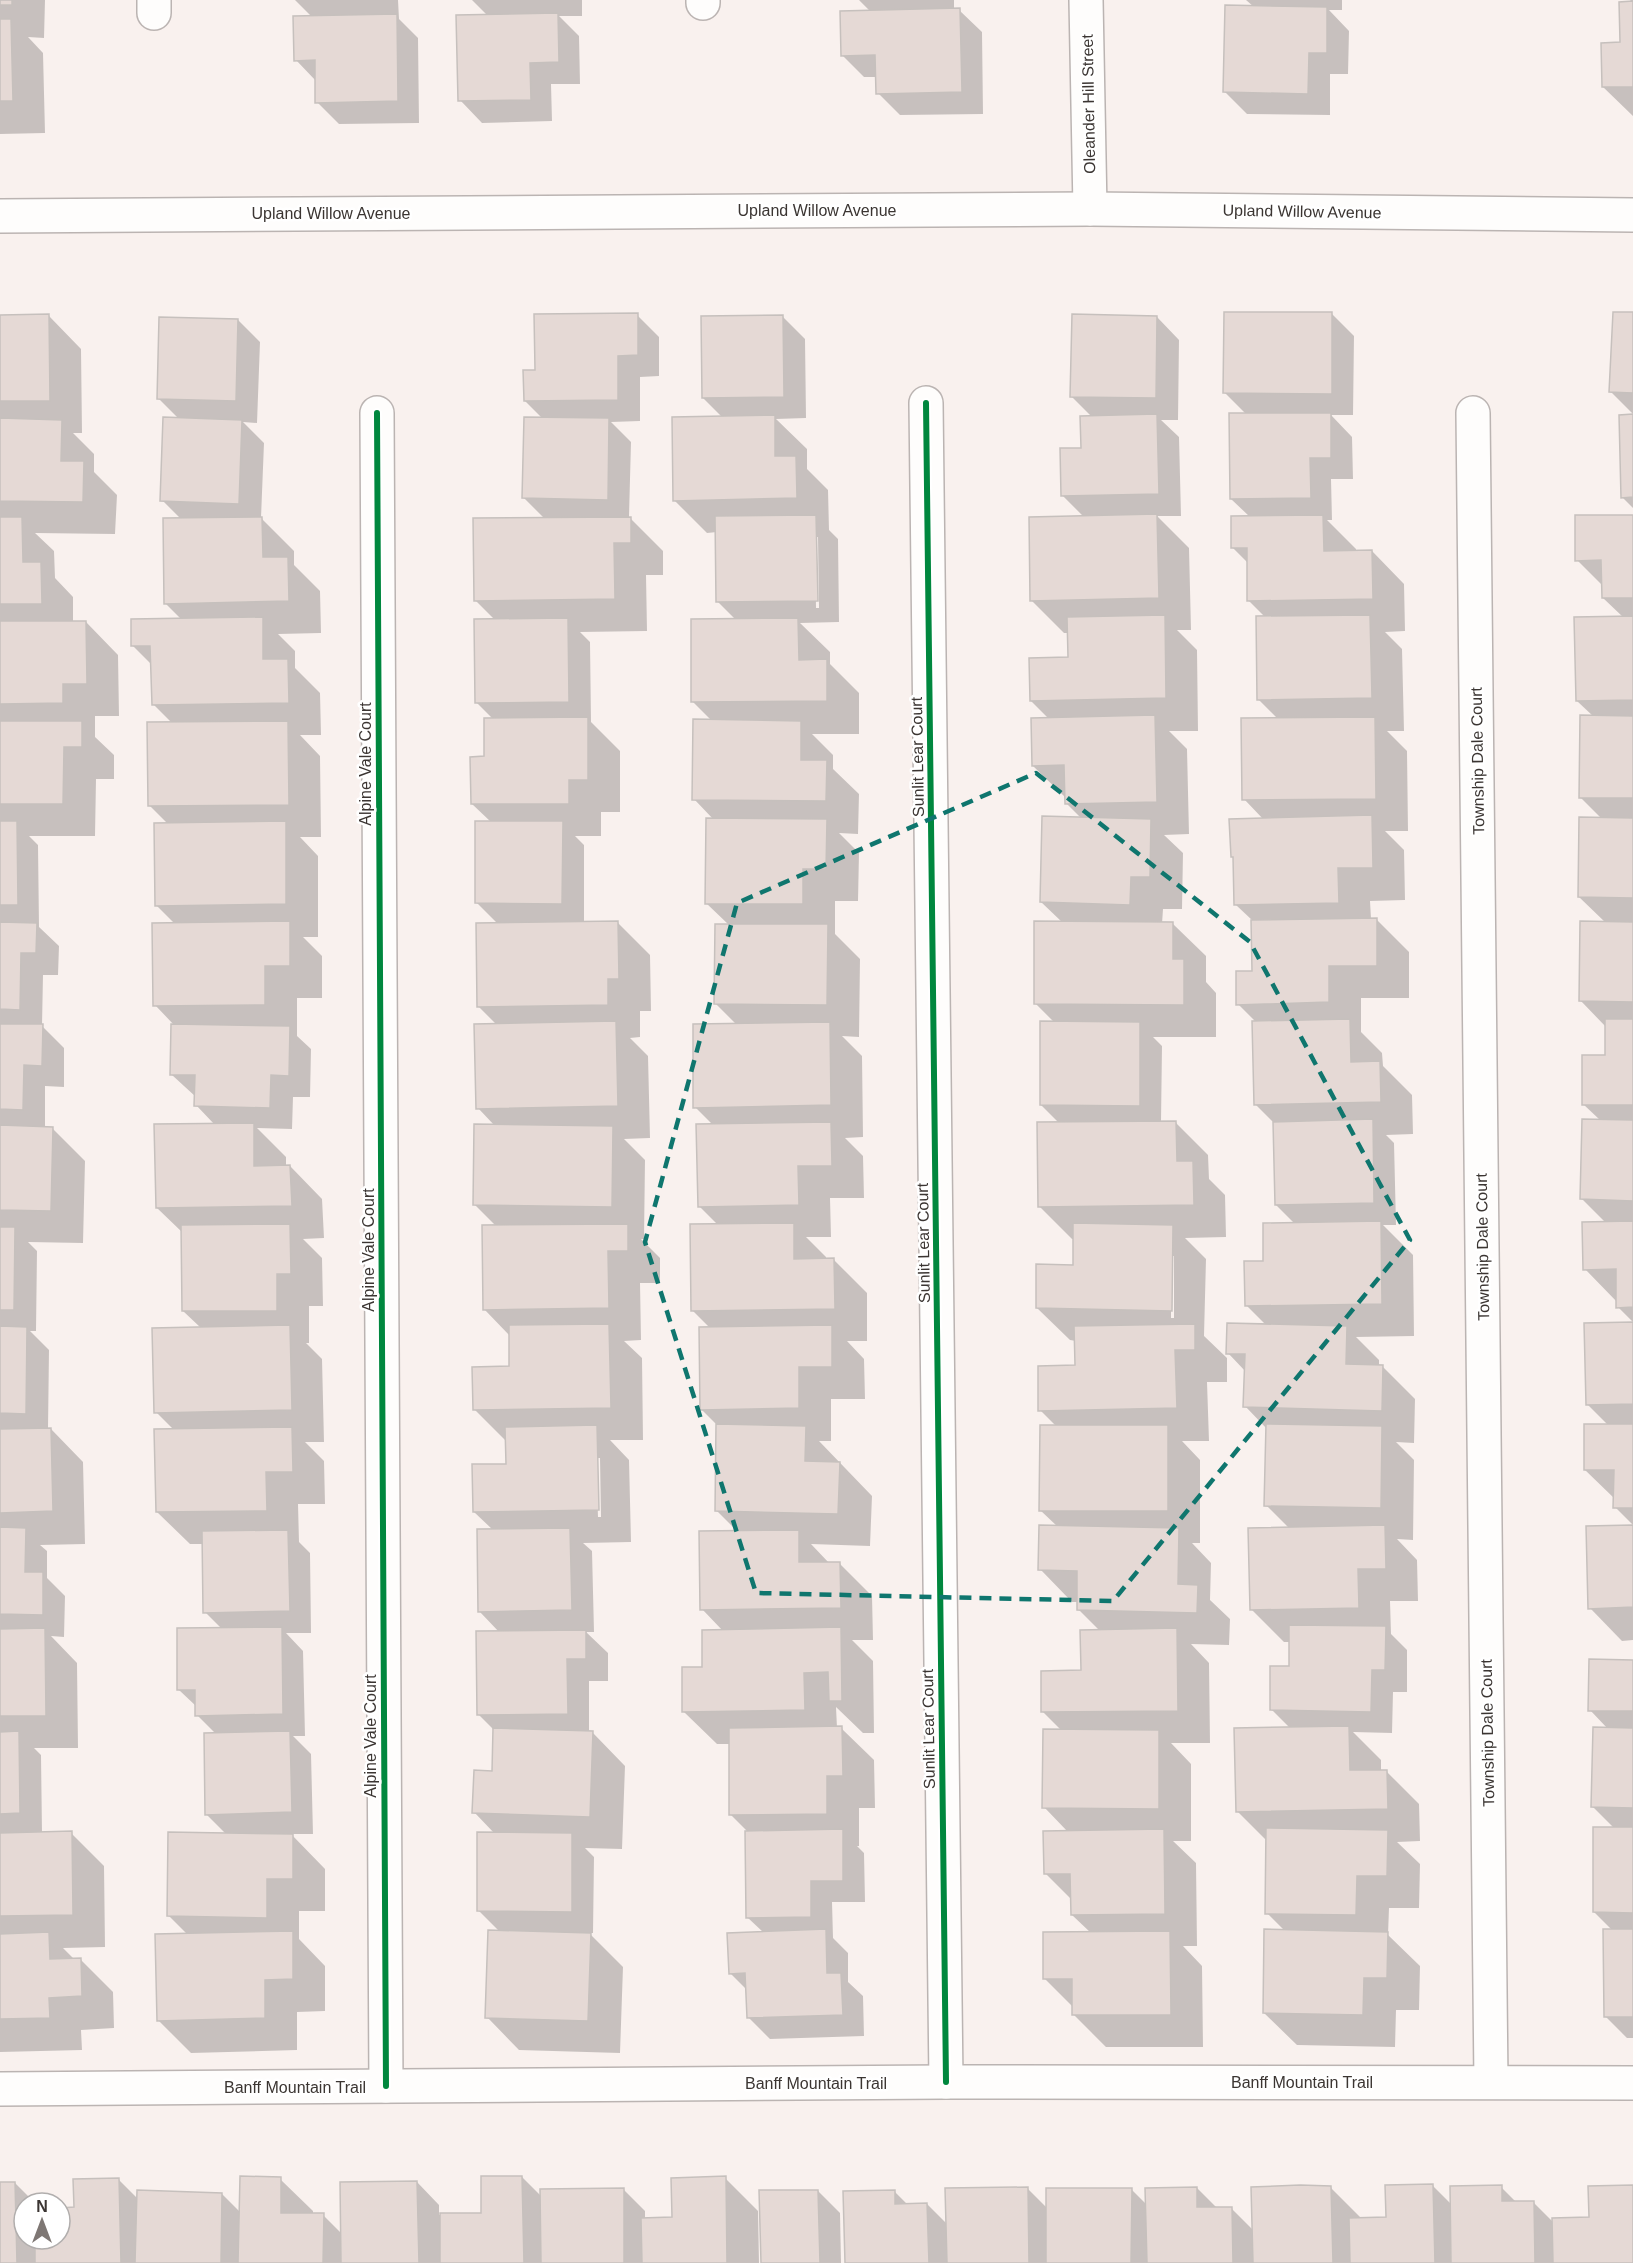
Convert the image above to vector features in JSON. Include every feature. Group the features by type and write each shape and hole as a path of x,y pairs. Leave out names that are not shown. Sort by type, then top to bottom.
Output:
{"street":[{"name":"Oleander Hill Street","path":"1086,0 1090,208"},
{"name":"Upland Willow Avenue","path":"0,216 1090,208 1633,215"},
{"name":"Sunlit Lear Court","path":"926,403 946,2082"},
{"name":"Alpine Vale Court","path":"377,413 386,2086"},
{"name":"Township Dale Court","path":"1473,413 1491,2082"},
{"name":"Banff Mountain Trail","path":"0,2089 946,2082 1633,2083"}],"highlighted area":[{"path":"1036,773 1250,942 1410,1240 1113,1601 756,1593 645,1242 737,903"}],"building":[{"path":"0,0 12,0 12,5 0,5"},
{"path":"1633,1 1633,87 1602,87 1601,43 1620,42 1619,2"},
{"path":"1225,5 1327,7 1327,53 1309,53 1308,94 1223,92"},
{"path":"960,8 962,92 876,94 875,55 841,56 840,11"},
{"path":"558,13 559,62 530,63 531,100 458,101 456,15"},
{"path":"397,14 398,101 315,103 315,60 294,61 293,16"},
{"path":"0,19 11,19 13,101 0,101"},
{"path":"1224,312 1332,312 1332,394 1223,393"},
{"path":"1613,312 1633,312 1633,393 1609,392"},
{"path":"638,313 638,355 618,356 618,400 524,401 523,370 535,370 534,314"},
{"path":"49,314 50,401 0,401 0,315"},
{"path":"1072,314 1157,316 1156,398 1070,397"},
{"path":"783,315 784,397 702,398 701,316"},
{"path":"159,317 238,319 236,401 157,399"},
{"path":"1229,413 1331,413 1331,458 1310,458 1311,498 1230,499"},
{"path":"1157,414 1159,494 1061,496 1060,448 1081,448 1080,416"},
{"path":"1633,414 1633,497 1621,498 1619,415"},
{"path":"775,415 775,456 796,456 797,498 673,501 672,417"},
{"path":"163,417 242,420 239,504 160,501"},
{"path":"524,417 609,418 608,500 522,498"},
{"path":"0,418 62,420 61,461 84,461 83,502 0,501"},
{"path":"1157,514 1159,598 1030,601 1029,517"},
{"path":"816,515 818,601 716,602 715,516"},
{"path":"1323,515 1324,551 1372,550 1373,599 1247,601 1247,548 1231,548 1231,516"},
{"path":"1575,515 1633,515 1633,598 1602,598 1601,560 1575,561"},
{"path":"0,517 22,517 23,562 41,562 42,604 0,604"},
{"path":"262,517 263,557 288,557 289,601 164,604 163,518"},
{"path":"631,517 631,543 614,543 615,599 474,601 473,518"},
{"path":"1165,615 1166,698 1030,701 1029,658 1068,657 1067,617"},
{"path":"1370,615 1372,698 1257,700 1256,616"},
{"path":"1633,616 1633,700 1576,701 1574,617"},
{"path":"263,617 263,659 288,659 289,703 152,705 150,646 131,646 131,619"},
{"path":"568,618 569,702 475,703 474,619"},
{"path":"798,618 799,660 827,659 827,701 691,702 691,619"},
{"path":"0,621 86,621 87,684 63,684 63,703 0,704"},
{"path":"1155,715 1157,802 1065,804 1064,765 1032,766 1031,718"},
{"path":"1580,715 1633,716 1633,798 1579,798"},
{"path":"588,717 588,780 569,780 569,804 471,804 470,757 484,756 484,718"},
{"path":"1375,717 1376,799 1242,800 1241,718"},
{"path":"693,719 801,721 801,760 827,760 826,801 692,800"},
{"path":"0,721 82,721 82,747 64,747 63,804 0,804"},
{"path":"288,721 289,805 148,806 147,722"},
{"path":"1372,815 1373,868 1338,868 1339,903 1234,905 1229,819"},
{"path":"1042,816 1151,819 1150,877 1131,877 1130,905 1040,902"},
{"path":"1579,817 1633,818 1633,898 1578,897"},
{"path":"706,818 827,819 826,869 803,869 803,904 705,904"},
{"path":"0,821 17,821 18,905 0,905"},
{"path":"286,821 286,904 155,906 154,823"},
{"path":"475,821 563,821 562,904 475,903"},
{"path":"1377,918 1377,966 1329,966 1329,1002 1236,1005 1236,971 1252,971 1251,920"},
{"path":"290,921 290,966 265,966 265,1005 153,1006 152,923"},
{"path":"618,921 619,979 608,979 608,1005 477,1007 476,923"},
{"path":"1034,921 1173,922 1173,959 1184,959 1184,1005 1034,1004"},
{"path":"1580,921 1633,922 1633,1002 1579,1001"},
{"path":"0,922 37,923 36,953 21,953 20,1010 0,1009"},
{"path":"715,924 828,924 827,1005 714,1004"},
{"path":"1350,1019 1351,1062 1380,1061 1381,1102 1254,1105 1252,1021"},
{"path":"1605,1019 1633,1019 1633,1105 1582,1105 1582,1055 1605,1055"},
{"path":"616,1021 618,1106 476,1109 474,1024"},
{"path":"1040,1021 1140,1022 1140,1106 1040,1105"},
{"path":"830,1022 831,1105 693,1108 693,1024"},
{"path":"0,1024 43,1024 42,1066 24,1065 23,1110 0,1109"},
{"path":"171,1024 290,1026 289,1076 271,1075 270,1108 194,1106 195,1075 170,1075"},
{"path":"1373,1119 1374,1203 1275,1205 1273,1122"},
{"path":"1582,1119 1633,1120 1633,1201 1580,1199"},
{"path":"1176,1121 1177,1161 1193,1161 1194,1205 1038,1207 1037,1122"},
{"path":"831,1122 832,1166 798,1166 799,1205 698,1207 696,1124"},
{"path":"254,1123 254,1166 290,1165 292,1206 156,1208 154,1124"},
{"path":"474,1124 613,1126 612,1207 473,1205"},
{"path":"0,1125 53,1127 51,1211 0,1210"},
{"path":"1381,1221 1382,1304 1245,1306 1244,1261 1263,1261 1263,1223"},
{"path":"1633,1221 1633,1307 1616,1308 1616,1269 1583,1270 1582,1222"},
{"path":"794,1223 794,1259 834,1258 835,1309 691,1311 690,1224"},
{"path":"1073,1223 1173,1225 1172,1311 1036,1308 1036,1264 1073,1265"},
{"path":"290,1224 291,1274 277,1274 277,1311 182,1311 181,1225"},
{"path":"628,1224 628,1251 608,1251 609,1308 483,1310 482,1225"},
{"path":"0,1227 15,1227 14,1310 0,1310"},
{"path":"1633,1322 1633,1404 1586,1405 1584,1323"},
{"path":"1227,1323 1347,1326 1346,1364 1383,1365 1382,1411 1243,1407 1245,1354 1226,1354"},
{"path":"609,1324 611,1408 473,1410 472,1367 509,1366 509,1325"},
{"path":"1195,1324 1195,1350 1175,1350 1177,1408 1038,1411 1038,1366 1075,1365 1074,1326"},
{"path":"290,1325 292,1410 154,1413 152,1328"},
{"path":"832,1325 832,1367 799,1367 799,1408 700,1410 699,1327"},
{"path":"0,1326 27,1327 26,1414 0,1413"},
{"path":"716,1424 806,1426 805,1461 840,1462 838,1514 715,1511"},
{"path":"1266,1424 1382,1426 1381,1508 1264,1506"},
{"path":"1584,1424 1633,1424 1633,1508 1613,1508 1614,1470 1584,1470"},
{"path":"597,1425 599,1510 473,1512 472,1464 506,1464 505,1427"},
{"path":"1040,1425 1168,1425 1168,1511 1039,1511"},
{"path":"292,1427 293,1472 266,1472 267,1511 156,1512 154,1429"},
{"path":"51,1428 53,1511 0,1513 0,1429"},
{"path":"1039,1525 1179,1528 1178,1584 1198,1585 1197,1613 1077,1610 1077,1571 1038,1570"},
{"path":"1385,1525 1386,1569 1358,1569 1359,1608 1250,1610 1248,1528"},
{"path":"1633,1525 1633,1607 1588,1609 1586,1526"},
{"path":"0,1527 26,1528 25,1572 43,1572 43,1615 0,1614"},
{"path":"570,1528 572,1610 478,1612 477,1529"},
{"path":"288,1530 290,1611 203,1613 202,1531"},
{"path":"799,1530 799,1562 840,1562 841,1608 700,1610 699,1531"},
{"path":"1289,1625 1386,1626 1385,1670 1372,1670 1371,1712 1270,1710 1270,1666 1289,1666"},
{"path":"282,1627 283,1714 195,1716 195,1690 177,1690 177,1628"},
{"path":"841,1627 842,1701 829,1701 828,1672 804,1673 805,1710 682,1712 682,1667 702,1667 702,1630"},
{"path":"45,1628 46,1716 0,1716 0,1629"},
{"path":"1177,1628 1178,1711 1041,1712 1041,1671 1081,1670 1080,1630"},
{"path":"586,1630 586,1659 567,1659 568,1714 477,1715 476,1631"},
{"path":"1589,1659 1633,1660 1633,1711 1588,1711"},
{"path":"842,1726 843,1776 827,1776 827,1814 729,1815 729,1728"},
{"path":"1349,1726 1350,1770 1387,1770 1388,1809 1236,1812 1234,1728"},
{"path":"1593,1727 1633,1728 1633,1808 1591,1807"},
{"path":"493,1728 593,1731 590,1817 472,1813 474,1770 492,1771"},
{"path":"1043,1729 1159,1730 1159,1809 1042,1808"},
{"path":"19,1731 20,1813 0,1814 0,1732"},
{"path":"290,1731 292,1812 205,1815 204,1733"},
{"path":"1593,1827 1633,1827 1633,1913 1593,1912"},
{"path":"1266,1828 1388,1830 1387,1876 1357,1876 1356,1915 1265,1914"},
{"path":"843,1829 843,1881 811,1881 811,1917 746,1918 745,1831"},
{"path":"1164,1829 1165,1914 1071,1915 1070,1874 1044,1874 1043,1831"},
{"path":"72,1831 73,1915 0,1916 0,1833"},
{"path":"168,1832 293,1834 293,1879 267,1879 267,1918 167,1916"},
{"path":"477,1832 572,1833 572,1912 477,1911"},
{"path":"826,1929 827,1973 841,1973 843,2015 747,2018 745,1973 729,1974 727,1933"},
{"path":"1264,1929 1388,1932 1387,1978 1364,1978 1363,2015 1263,2013"},
{"path":"1603,1929 1633,1929 1633,2017 1604,2017"},
{"path":"488,1930 591,1933 588,2021 485,2018"},
{"path":"293,1931 293,1979 265,1980 265,2018 157,2021 155,1934"},
{"path":"1170,1931 1171,2015 1072,2015 1072,1979 1043,1979 1043,1932"},
{"path":"49,1932 50,1959 81,1958 82,1996 49,1998 50,2018 0,2019 0,1934"},
{"path":"240,2176 281,2177 281,2213 324,2213 323,2263 238,2263"},
{"path":"481,2176 522,2176 524,2263 440,2263 440,2213 481,2213"},
{"path":"726,2176 727,2263 642,2263 641,2218 672,2217 671,2178"},
{"path":"119,2178 121,2263 35,2263 35,2251 72,2251 73,2179"},
{"path":"417,2181 419,2263 341,2263 340,2182"},
{"path":"0,2182 15,2182 15,2191 12,2191 12,2251 17,2251 17,2263 0,2263"},
{"path":"1433,2184 1435,2263 1350,2263 1349,2218 1386,2217 1385,2185"},
{"path":"1502,2185 1502,2201 1534,2201 1535,2263 1451,2263 1450,2186"},
{"path":"1633,2185 1633,2263 1553,2263 1552,2218 1589,2217 1588,2186"},
{"path":"1331,2186 1333,2263 1253,2263 1251,2187"},
{"path":"1028,2187 1029,2263 947,2263 945,2188"},
{"path":"1197,2187 1197,2207 1232,2207 1233,2263 1147,2263 1145,2188"},
{"path":"624,2188 624,2263 541,2263 540,2189"},
{"path":"1046,2188 1132,2188 1131,2263 1046,2263"},
{"path":"137,2190 222,2193 221,2263 135,2263"},
{"path":"759,2190 818,2190 820,2263 761,2263"},
{"path":"895,2190 895,2204 927,2203 929,2263 845,2263 843,2191"}],"cycle path":[{"path":"926,403 946,2082"},
{"path":"377,413 386,2086"}]}
